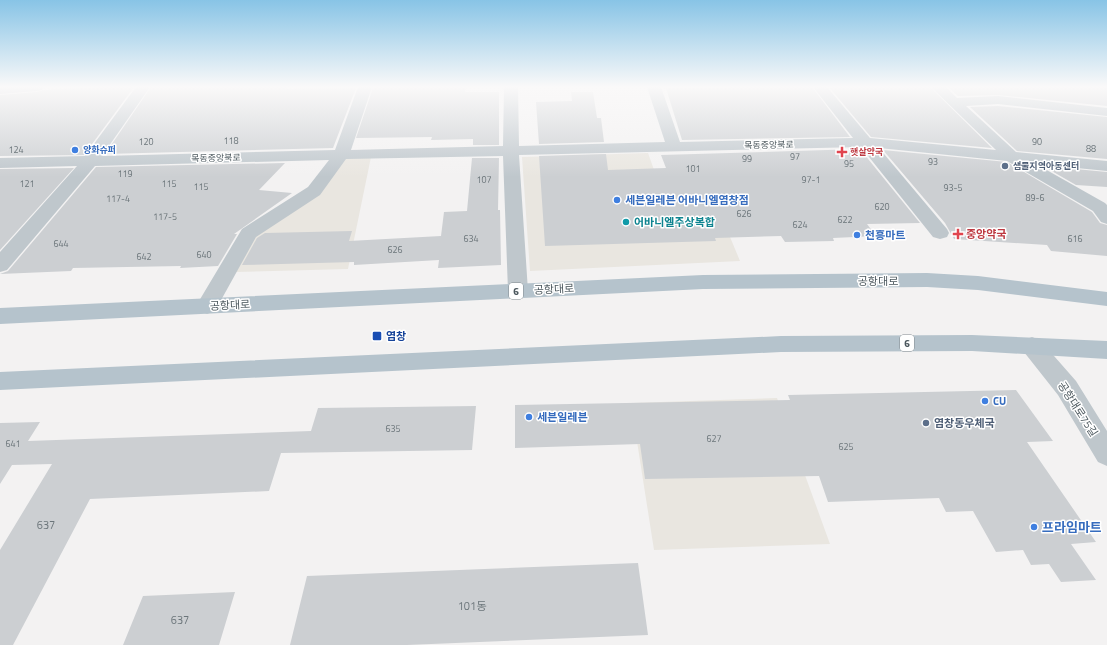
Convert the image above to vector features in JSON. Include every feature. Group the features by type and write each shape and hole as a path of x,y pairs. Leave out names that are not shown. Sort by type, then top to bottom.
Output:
{"main road":[{"name":"공항대로","path":"0,316 703,282 927,280 978,283 1107,299"},
{"name":"6","path":"0,381 781,344 972,343 1107,350"}],"street":[{"path":"0,265 90,161 121,117"},
{"path":"207,306 249,232 314,191 341,155 354,117"},
{"path":"511,117 511,151 518,291"},
{"path":"664,117 674,147"},
{"path":"844,117 940,233"},
{"path":"969,117 1012,157"},
{"name":"목동중앙북로","path":"0,163 864,142 1107,166"},
{"name":"목동중앙북로","path":"1012,157 1104,211"},
{"name":"공항대로75길","path":"1032,346 1067,388 1107,454"}],"shaded area":[{"path":"648,153 663,195 730,237 740,261 530,271 522,157"},
{"path":"371,157 348,269 236,272 254,234 345,158"},
{"path":"777,398 830,544 654,550 631,403"}],"building":[{"path":"0,117 112,117 84,155 0,156"},
{"path":"130,117 345,117 333,148 105,154"},
{"path":"363,117 499,117 499,145 473,145 473,139 431,140 432,137 356,138"},
{"path":"537,117 601,118 604,142 539,144"},
{"path":"675,117 835,117 850,137 682,140"},
{"path":"854,117 961,117 992,148 871,137"},
{"path":"981,117 1107,117 1107,159 1017,151"},
{"path":"860,149 920,223 867,224 876,236 833,238 834,241 785,242 781,236 715,238 716,241 545,246 539,156 606,154 608,170 666,168 661,155"},
{"path":"883,150 1007,162 1092,212 1100,223 1107,225 1107,256 1051,251 1047,245 954,239 945,223"},
{"path":"472,158 499,158 498,210 500,210 501,265 438,268 439,260 354,265 354,262 242,265 257,238 265,233 352,231 349,241 441,236 444,212 467,211"},
{"path":"285,163 259,190 292,193 234,234 237,234 218,266 180,268 181,266 73,268 71,271 0,274 8,271 96,167"},
{"path":"1043,166 1107,172 1107,187 1076,185"},
{"path":"74,168 0,250 0,169"},
{"path":"1016,390 1053,441 1027,442 1096,542 1071,544 1096,580 1061,582 1049,564 1031,565 1023,550 996,552 973,511 946,512 939,498 828,502 819,476 645,479 640,444 515,448 515,405 790,400 788,395"},
{"path":"476,406 472,450 281,453 269,491 90,499 13,645 0,645 0,550 52,464 12,465 0,484 0,423 40,422 28,441 311,431 318,408"},
{"path":"638,563 648,635 407,645 290,645 307,576"},
{"path":"235,592 219,645 123,645 143,596"}],"place":[{"name":"양화슈퍼","path":"75,150"},
{"name":"햇살약국","path":"842,152"},
{"name":"샘물지역아동센터","path":"1005,166"},
{"name":"세븐일레븐 어바니엘염창점","path":"617,200"},
{"name":"어바니엘주상복합","path":"626,222"},
{"name":"중앙약국","path":"958,234"},
{"name":"천흥마트","path":"857,235"},
{"name":"염창","path":"377,336"},
{"name":"CU","path":"985,401"},
{"name":"세븐일레븐","path":"529,417"},
{"name":"염창동우체국","path":"926,423"},
{"name":"프라임마트","path":"1034,527"}]}
